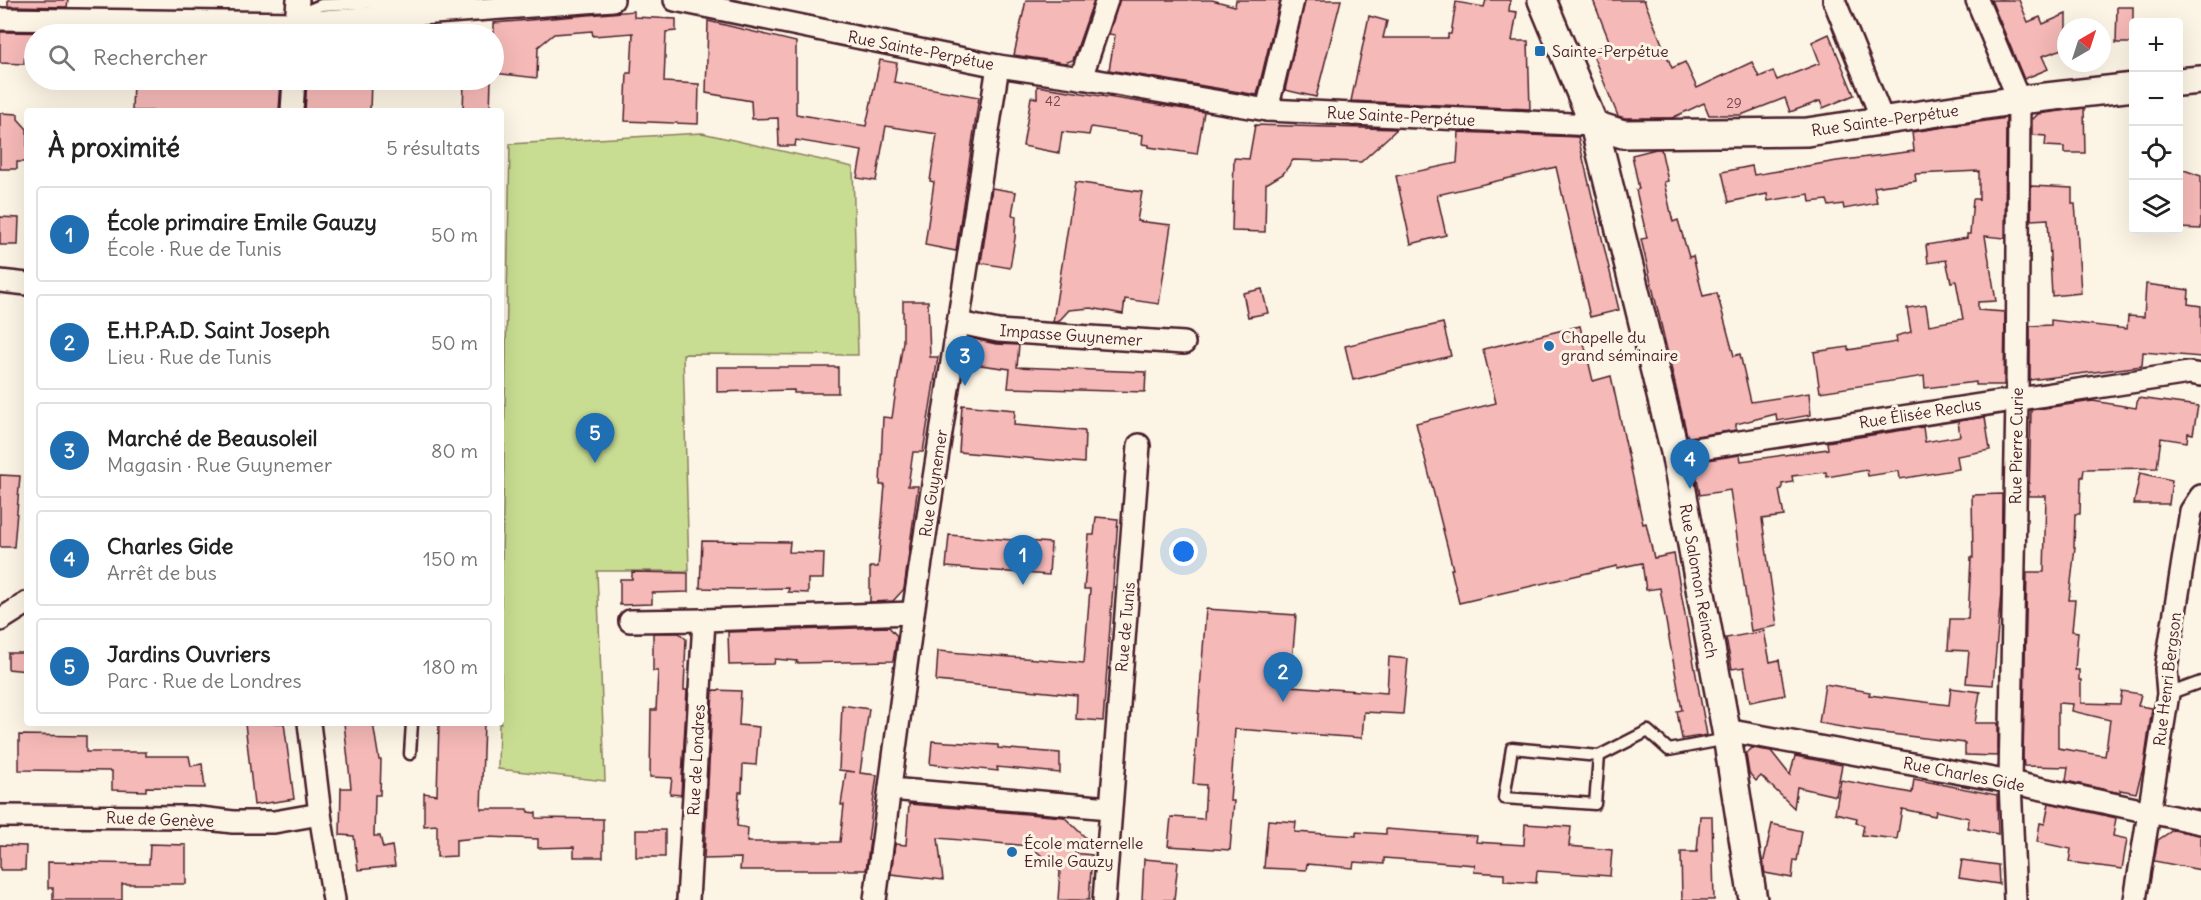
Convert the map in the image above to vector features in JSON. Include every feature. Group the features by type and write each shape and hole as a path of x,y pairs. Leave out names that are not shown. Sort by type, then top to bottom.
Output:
{"street":[{"path":"296,24 298,0"},
{"path":"344,24 486,9 613,0"},
{"name":"Rue Sainte-Perpétue","path":"675,0 998,66 1267,110 1594,125 1623,134 1807,132 2019,100 2129,87"},
{"path":"1082,78 1107,0"},
{"path":"1267,110 1293,0"},
{"name":"Rue Salomon Reinach","path":"1542,0 1594,125 1676,452 1727,735 1753,900"},
{"path":"1834,0 1883,121"},
{"name":"Rue Pierre Curie","path":"1977,0 2019,100 2017,398 2010,782 2014,900"},
{"path":"0,19 148,24"},
{"name":"Rue Guynemer","path":"875,900 913,613 998,66"},
{"path":"2183,82 2201,80"},
{"path":"292,108 293,90"},
{"path":"0,281 24,284"},
{"name":"Impasse Guynemer","path":"958,323 998,331 1184,343"},
{"name":"Rue Élisée Reclus","path":"1676,452 2017,398 2189,373 2201,375"},
{"name":"Rue de Tunis","path":"1104,900 1139,445"},
{"name":"Rue Henri Bergson","path":"2135,900 2168,693 2166,669 2191,511 2201,496"},
{"path":"0,620 24,605"},
{"path":"630,621 913,613"},
{"name":"Rue de Londres","path":"688,900 704,620"},
{"path":"309,726 320,814 334,900"},
{"name":"Rue Charles Gide","path":"1727,735 2010,782 2201,823"},
{"path":"890,789 1110,808"},
{"name":"Rue de Genève","path":"0,816 191,817 233,822 274,822 320,814"}],"lane":[{"path":"2168,693 2201,682"},
{"path":"410,754 412,726"},
{"path":"1599,756 1595,804 1504,798 1512,748 1599,756 1648,731 1669,750 1727,735"}],"green space":[{"path":"702,133 853,167 858,355 683,354 689,571 597,571 605,781 498,769 499,726 504,726 504,455 510,144"}],"building":[{"path":"8,0 68,0 67,7 8,6"},
{"path":"1026,0 1094,0 1073,60 1065,63 1014,55"},
{"path":"1119,0 1212,0 1235,6 1236,0 1280,0 1257,95 1109,70 1115,35 1109,34"},
{"path":"1305,0 1341,0 1316,97 1285,90"},
{"path":"1486,0 1510,0 1509,11 1517,12 1512,41 1528,41 1530,109 1351,101 1369,16 1387,21 1383,38 1448,38 1448,34 1451,34 1456,2 1484,7"},
{"path":"1593,0 1644,0 1672,68 1685,62 1697,88 1752,62 1759,77 1773,71 1777,80 1820,63 1812,42 1829,34 1854,95 1823,108 1820,101 1790,112 1785,98 1741,115 1709,115 1704,103 1672,118 1618,116 1591,51 1610,43"},
{"path":"1991,0 2019,0 2028,22 2040,17 2043,24 2066,14 2066,18 2057,18 2057,51 2042,56 2048,69 2024,79"},
{"path":"2117,7 2133,7 2133,18 2129,18 2129,43 2116,43"},
{"path":"634,11 634,17 676,19 676,31 666,32 664,82 699,84 698,124 625,121 627,73 631,73 633,33 593,36 592,31 554,34 538,47 537,78 504,74 504,24 494,23"},
{"path":"708,21 796,42 796,114 866,126 880,60 897,63 894,82 979,97 956,251 925,245 934,182 930,181 937,134 886,126 876,181 857,178 862,151 796,140 795,146 779,146 778,118 752,119 751,101 706,93"},
{"path":"0,32 24,32 24,64 0,63"},
{"path":"1037,86 1204,112 1197,154 1149,147 1149,145 1142,144 1143,135 1091,127 1089,135 1062,132 1059,153 1023,146 1031,97 1037,98"},
{"path":"133,90 280,90 279,108 132,108"},
{"path":"306,90 371,90 370,108 305,108"},
{"path":"464,90 491,90 490,108 463,108"},
{"path":"2084,108 2085,153 2064,153 2064,147 2045,146 2046,136 2032,135 2032,120 2038,114"},
{"path":"0,113 18,114 18,119 24,126 24,162 17,162 17,169 0,169"},
{"path":"2006,118 2005,238 1985,236 1996,301 1978,302 1978,310 2005,312 2004,385 1976,385 1976,382 1925,388 1924,376 1820,392 1814,352 1848,347 1848,350 1897,342 1896,336 1911,332 1907,308 1926,305 1929,325 1963,319 1956,281 1951,282 1946,260 1928,263 1926,245 1967,238 1967,234 1970,234 1973,199 1979,201 1979,171 1915,174 1916,181 1874,187 1877,203 1844,209 1843,204 1829,206 1827,200 1810,202 1809,194 1768,201 1767,194 1729,202 1722,172 1752,166 1754,175 1914,151 1912,132"},
{"path":"1255,125 1397,129 1361,162 1293,160 1283,174 1266,184 1265,232 1232,231 1234,158 1249,159"},
{"path":"1459,132 1578,137 1619,310 1590,317 1556,167 1437,195 1446,235 1411,244 1396,176 1457,163"},
{"path":"1661,149 1668,181 1664,182 1673,222 1678,220 1689,257 1693,256 1703,296 1717,293 1734,356 1740,354 1751,402 1809,393 1811,415 1777,421 1776,414 1736,424 1736,430 1689,437 1687,435 1641,239 1647,238 1636,190 1639,189 1632,155"},
{"path":"2183,170 2201,176 2201,229 2183,228"},
{"path":"1075,182 1142,192 1137,221 1171,225 1159,304 1125,299 1123,314 1091,308 1069,310 1058,322 1053,322"},
{"path":"2031,186 2072,188 2081,293 2052,296 2048,219 2031,220"},
{"path":"992,188 1016,192 1012,215 1016,216 1015,238 1010,268 981,263"},
{"path":"0,217 19,218 18,245 0,245"},
{"path":"2146,284 2189,290 2188,304 2201,306 2201,357 2143,352 2142,366 2030,380 2030,326 2051,325 2051,320 2127,329 2128,316 2144,317"},
{"path":"1262,289 1268,313 1248,317 1243,293"},
{"path":"903,301 928,301 930,357 938,357 923,452 913,452 908,486 918,486 904,589 893,601 870,602 870,567 878,567 885,485 880,485 883,417 892,418 903,341"},
{"path":"1443,323 1451,356 1353,380 1345,346"},
{"path":"1580,326 1593,381 1611,376 1643,524 1646,523 1654,558 1674,554 1707,735 1682,739 1677,711 1682,710 1660,588 1646,590 1642,563 1617,568 1617,566 1459,603 1451,569 1453,569 1416,423 1496,403 1483,349"},
{"path":"969,338 996,344 1019,345 1017,367 1146,372 1145,392 1008,388 1010,369 966,363"},
{"path":"717,367 838,367 838,393 794,393 794,390 717,392"},
{"path":"2138,398 2198,406 2193,434 2188,433 2187,442 2161,438 2157,468 2084,469 2083,477 2081,477 2080,514 2075,514 2075,547 2069,600 2075,600 2072,631 2078,632 2075,670 2079,670 2079,680 2081,680 2081,703 2120,704 2122,691 2141,694 2138,706 2152,708 2144,765 2136,793 2120,790 2120,793 2066,781 2068,767 2024,766 2027,572 2044,572 2046,496 2029,496 2031,410 2093,401 2136,408","holes":["2058,703 2073,704 2072,711 2110,720 2105,756 2058,748"]},
{"path":"962,405 1015,410 1014,425 1085,431 1084,463 959,452"},
{"path":"1985,417 1990,450 1957,456 1959,469 1900,479 1899,471 1868,476 1867,470 1827,477 1826,472 1792,476 1793,482 1782,484 1782,489 1779,490 1784,516 1762,519 1777,626 1751,631 1730,490 1700,495 1694,462 1740,455 1741,461 1828,449 1827,442 1923,427 1925,442 1960,436 1958,421"},
{"path":"2140,473 2172,480 2169,504 2134,504"},
{"path":"0,475 20,476 14,547 0,547"},
{"path":"2002,494 2001,593 1993,685 1966,683 1969,651 1948,650 1950,619 1968,619 1971,558 1973,558 1972,495"},
{"path":"1096,517 1118,519 1103,721 1076,719 1077,695 936,681 938,651 1084,663 1090,589 1084,589 1089,535 1094,535"},
{"path":"949,535 1051,543 1049,575 946,567"},
{"path":"702,541 790,542 789,552 824,553 823,579 808,579 808,593 788,592 789,588 700,588"},
{"path":"632,572 688,573 688,592 652,593 652,604 620,605 620,579 632,579"},
{"path":"1206,609 1296,615 1290,686 1387,693 1389,657 1408,659 1403,714 1364,712 1362,738 1235,729 1230,801 1234,801 1230,850 1168,846 1171,817 1204,819 1206,785 1193,784"},
{"path":"889,627 897,636 893,661 796,663 797,661 775,659 774,664 729,665 728,632"},
{"path":"1764,631 1770,662 1779,660 1785,695 1750,702 1744,667 1732,669 1726,638"},
{"path":"653,633 679,633 686,639 684,690 687,690 681,795 670,794 672,778 650,777 651,710 656,710 658,671 653,671"},
{"path":"8,653 24,653 24,671 8,669"},
{"path":"1825,684 1870,692 1869,695 1949,705 1951,688 1980,692 1975,723 1998,723 1998,756 1965,755 1965,743 1819,723"},
{"path":"713,690 741,691 739,725 759,727 756,765 743,764 742,792 739,792 737,826 748,828 747,842 840,842 844,805 841,805 846,771 855,772 839,770 842,705 869,709 860,773 877,775 866,870 740,870 741,858 704,859"},
{"path":"245,726 284,726 294,799 254,805"},
{"path":"344,726 373,726 379,760 381,760 380,795 375,795 374,836 380,836 383,848 392,846 395,866 358,870 354,836 340,835 341,788 351,788"},
{"path":"439,726 484,726 481,809 528,809 528,812 536,813 536,818 603,819 603,857 574,857 574,847 538,848 538,839 488,837 456,840 456,856 437,857 437,825 424,826 424,793 437,795"},
{"path":"19,735 86,736 86,752 146,752 146,756 189,756 191,766 202,764 205,788 146,787 146,791 112,790 112,771 19,770"},
{"path":"932,741 998,745 998,748 1060,753 1060,773 997,767 998,771 930,764"},
{"path":"1752,748 1771,751 1790,775 1795,756 1842,765 1836,796 1797,787 1794,808 1761,776 1756,781 1749,773 1746,754"},
{"path":"1914,779 1997,795 1998,834 1968,828 1969,818 1936,811 1935,816 1902,809 1897,839 1862,835 1864,825 1856,823 1857,818 1835,813 1841,780 1912,793"},
{"path":"2049,803 2116,818 2113,836 2127,839 2122,869 2069,862 2071,849 2037,842 2040,823 2045,824"},
{"path":"909,804 1064,817 1086,838 1073,853 1092,855 1089,900 1058,900 1060,871 1030,846 938,838 943,880 891,874 895,844 906,845"},
{"path":"1700,816 1712,816 1714,900 1682,900 1681,852 1697,852"},
{"path":"1268,820 1296,822 1295,832 1356,836 1356,832 1386,834 1386,829 1477,836 1476,842 1524,845 1525,824 1571,827 1569,846 1612,850 1610,876 1537,871 1536,883 1504,881 1504,874 1474,872 1475,865 1384,858 1384,864 1354,862 1353,868 1307,864 1306,870 1264,868"},
{"path":"1772,824 1802,831 1792,878 1765,873 1763,864"},
{"path":"636,830 665,830 665,857 636,857"},
{"path":"2173,830 2201,835 2201,870 2154,861 2158,840"},
{"path":"150,844 186,845 186,884 122,884 122,900 53,900 53,888 48,888 48,862 149,864"},
{"path":"0,845 26,846 25,870 0,870"},
{"path":"1144,859 1178,862 1174,900 1142,900"},
{"path":"1962,860 1998,865 1999,884 1959,878"}],"place":[{"name":"Sainte-Perpétue","path":"1540,51"},
{"name":"Chapelle du grand séminaire","path":"1549,346"},
{"name":"Marché de Beausoleil","path":"965,386"},
{"name":"Jardins Ouvriers","path":"595,463"},
{"name":"Charles Gide","path":"1690,489"},
{"name":"École primaire Emile Gauzy","path":"1023,585"},
{"name":"E.H.P.A.D. Saint Joseph","path":"1283,702"},
{"name":"École maternelle Emile Gauzy","path":"1012,852"}]}
